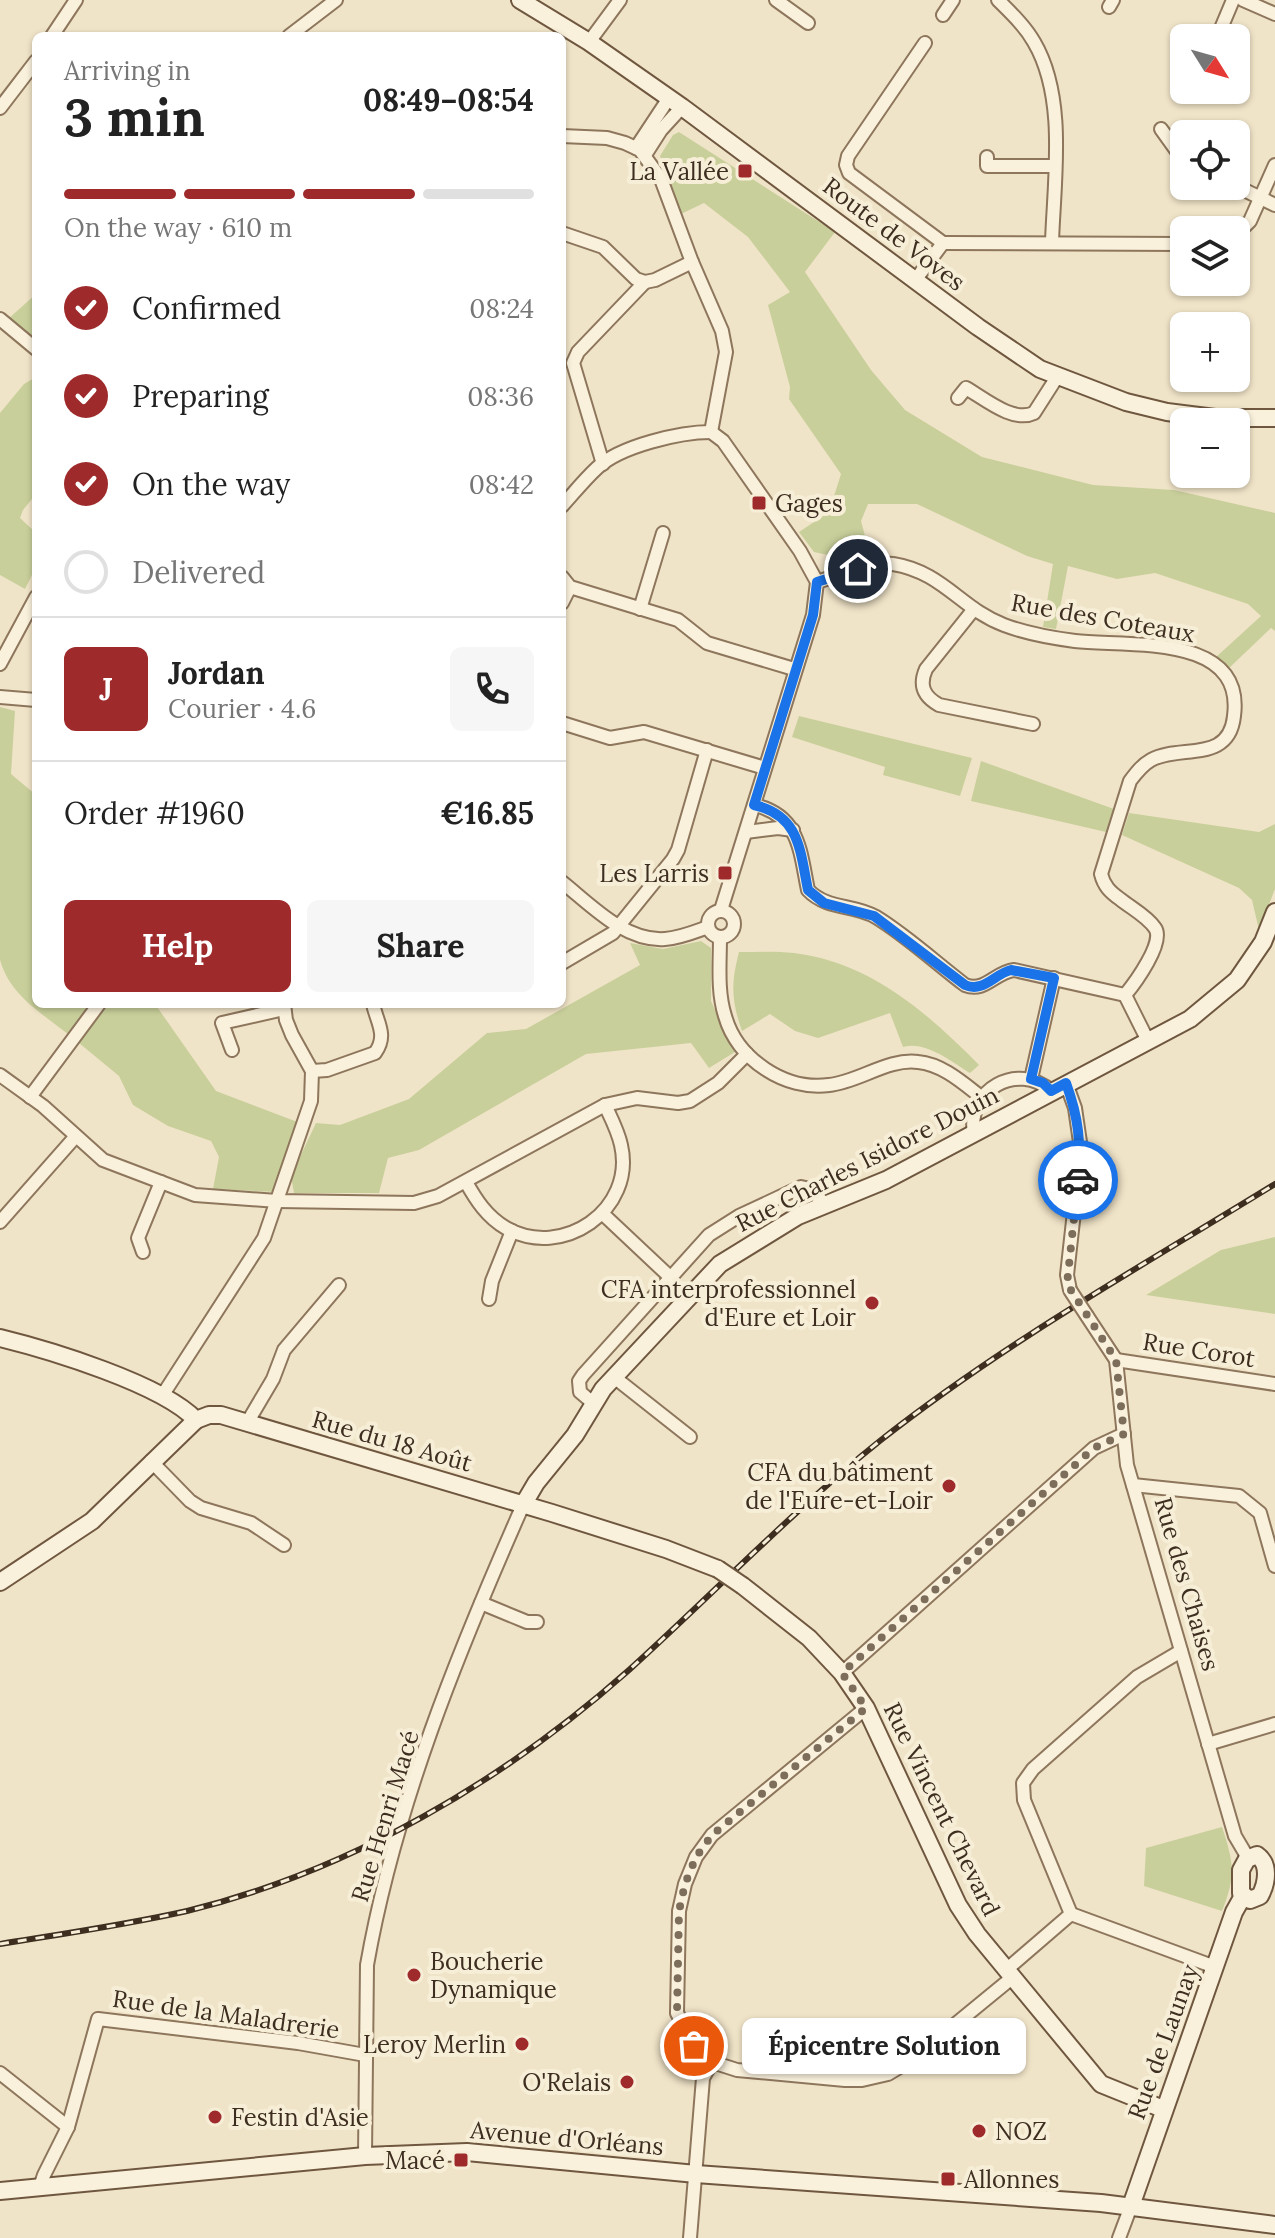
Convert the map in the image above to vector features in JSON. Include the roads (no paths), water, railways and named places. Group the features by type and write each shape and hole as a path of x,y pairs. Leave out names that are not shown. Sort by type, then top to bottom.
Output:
{"street":[{"path":"55,32 76,0"},
{"path":"294,32 336,0"},
{"name":"Route de Voves","path":"520,0 589,42 675,103 1012,352 1057,377 1126,402 1167,412 1215,418 1275,418"},
{"path":"589,42 620,0"},
{"path":"776,0 808,23"},
{"path":"943,15 953,0"},
{"path":"998,0 1034,42 1046,69 1055,117 1052,242"},
{"path":"1223,24 1233,0"},
{"path":"1243,0 1275,14"},
{"path":"925,43 848,156 846,165 849,173 943,243 1170,244"},
{"path":"0,108 32,70"},
{"path":"640,151 675,103"},
{"path":"1161,129 1170,144"},
{"path":"566,136 607,138 640,151 661,179 722,331 726,352 711,432"},
{"path":"987,157 987,166 1054,166"},
{"path":"1250,221 1275,165"},
{"path":"1250,192 1275,205"},
{"path":"566,234 603,247 636,279 645,282 692,262"},
{"path":"916,279 943,243"},
{"path":"603,464 573,363 578,352 645,282"},
{"path":"0,319 32,346"},
{"path":"958,398 966,388 1018,417 1028,416 1034,413 1057,377"},
{"path":"566,502 616,454 691,432 711,432 723,441 792,539 817,582 813,615 746,832 721,910 711,916 708,927"},
{"path":"640,609 663,533"},
{"name":"Rue des Coteaux","path":"817,582 889,563 915,569 936,579 974,609 1017,630 1075,641 1164,646 1207,659 1221,670 1231,685 1234,717 1229,733 1219,744 1203,751 1163,755 1137,771 1130,781 1101,874 1110,892 1154,926 1158,935 1151,953 1125,995"},
{"path":"566,582 678,620 707,643 794,669"},
{"path":"0,664 32,604"},
{"path":"974,609 926,669 922,679 923,690 930,700 939,705 1033,724"},
{"path":"0,697 32,700"},
{"path":"566,724 610,738 644,732 765,768"},
{"path":"566,961 613,933 678,850 707,750"},
{"path":"754,805 773,812 796,834 808,890 824,903 874,916 973,988 1011,970 1125,995 1148,1041"},
{"path":"746,832 778,828 793,830"},
{"path":"566,885 618,926 637,935 661,939 679,937 708,927"},
{"path":"708,927 720,937 731,932 734,924 729,913 721,910"},
{"name":"Rue Charles Isidore Douin","path":"523,1505 614,1377 720,1264 798,1216 886,1180 1190,1019 1237,980 1263,942 1275,912"},
{"path":"720,937 720,985 724,1016 733,1036 747,1054 772,1073 804,1085 827,1086 914,1061 932,1064 981,1097"},
{"path":"1031,1079 1054,978"},
{"path":"30,1097 96,1008"},
{"path":"232,1050 222,1023 277,1008"},
{"path":"162,1396 257,1251 311,1101 312,1071 292,1035 285,1008"},
{"path":"312,1071 327,1070 375,1053 382,1040 382,1032 374,1008"},
{"path":"2,1082 30,1097 103,1160 204,1197 414,1203 427,1202 466,1182 605,1105 637,1098 678,1103 690,1101 713,1086 747,1054"},
{"path":"974,1134 972,1124 981,1097 992,1087 1007,1079 1031,1079 1059,1087"},
{"name":"Rue des Chaises","path":"1059,1087 1076,1110 1081,1149 1067,1275 1070,1290 1116,1360 1127,1465 1235,1836 1263,1858"},
{"path":"466,1182 491,1218 512,1231 531,1237 562,1236 578,1231 603,1214 617,1189 623,1162 622,1145 605,1105"},
{"path":"0,1222 76,1136"},
{"path":"143,1252 138,1238 161,1182"},
{"path":"593,1403 580,1392 579,1381 709,1235 739,1216 801,1187 810,1189 826,1205"},
{"path":"603,1214 670,1277"},
{"path":"489,1299 492,1281 512,1231"},
{"path":"247,1423 273,1379 284,1350 339,1285"},
{"path":"0,1338 111,1374 162,1396 196,1420 92,1521 0,1582"},
{"name":"Rue Corot","path":"1116,1360 1275,1384"},
{"path":"614,1377 690,1437"},
{"name":"Rue du 18 Août","path":"196,1420 221,1415 523,1505"},
{"path":"842,1673 1094,1448 1124,1434"},
{"path":"151,1461 190,1501 201,1508 251,1523 284,1545"},
{"path":"1133,1485 1239,1496 1260,1513 1275,1566"},
{"name":"Rue Vincent Chevard","path":"523,1505 666,1549 718,1569 809,1638 842,1673 866,1708 958,1905 977,1934 1101,2084 1163,2109"},
{"name":"Rue Henri Macé","path":"365,2156 367,1965 396,1843 437,1720 481,1603 523,1505"},
{"path":"481,1603 533,1624"},
{"path":"1181,1651 1137,1677 1033,1769 1023,1783 1024,1800 1071,1914 1215,1967"},
{"path":"866,1708 712,1835 696,1857 679,1911 677,2013 694,2046 712,2062 737,2070 845,2080 888,2074 913,2059 1071,1914"},
{"path":"1208,1744 1275,1724"},
{"path":"1243,1896 1254,1900 1262,1892 1266,1867 1263,1858"},
{"name":"Rue de Launay","path":"1131,2206 1163,2109 1243,1896 1241,1870 1263,1858"},
{"path":"1262,1892 1275,1905"},
{"name":"Rue de la Maladrerie","path":"40,2187 68,2127 98,2019 298,2043 365,2055"},
{"path":"690,2238 703,2078 712,2062"},
{"path":"0,2073 68,2127"},
{"name":"Avenue d'Orléans","path":"0,2191 365,2156 500,2154 696,2174 1131,2206 1275,2225"},
{"path":"1119,2238 1131,2206"}],"railway":[{"path":"0,1944 164,1916 248,1894 366,1846 422,1817 530,1749 581,1711 816,1495 928,1405 1074,1306 1275,1184"}],"place":[{"name":"La Vallée","path":"745,171"},
{"name":"Gages","path":"759,503"},
{"name":"Les Larris","path":"725,873"},
{"name":"CFA interprofessionnel d'Eure et Loir","path":"872,1303"},
{"name":"CFA du bâtiment de l'Eure-et-Loir","path":"949,1486"},
{"name":"Boucherie Dynamique","path":"414,1975"},
{"name":"Leroy Merlin","path":"522,2044"},
{"name":"Épicentre Solution","path":"694,2046"},
{"name":"O'Relais","path":"627,2082"},
{"name":"Festin d'Asie","path":"215,2117"},
{"name":"NOZ","path":"979,2131"},
{"name":"Macé","path":"461,2160"},
{"name":"Allonnes","path":"948,2179"}]}
